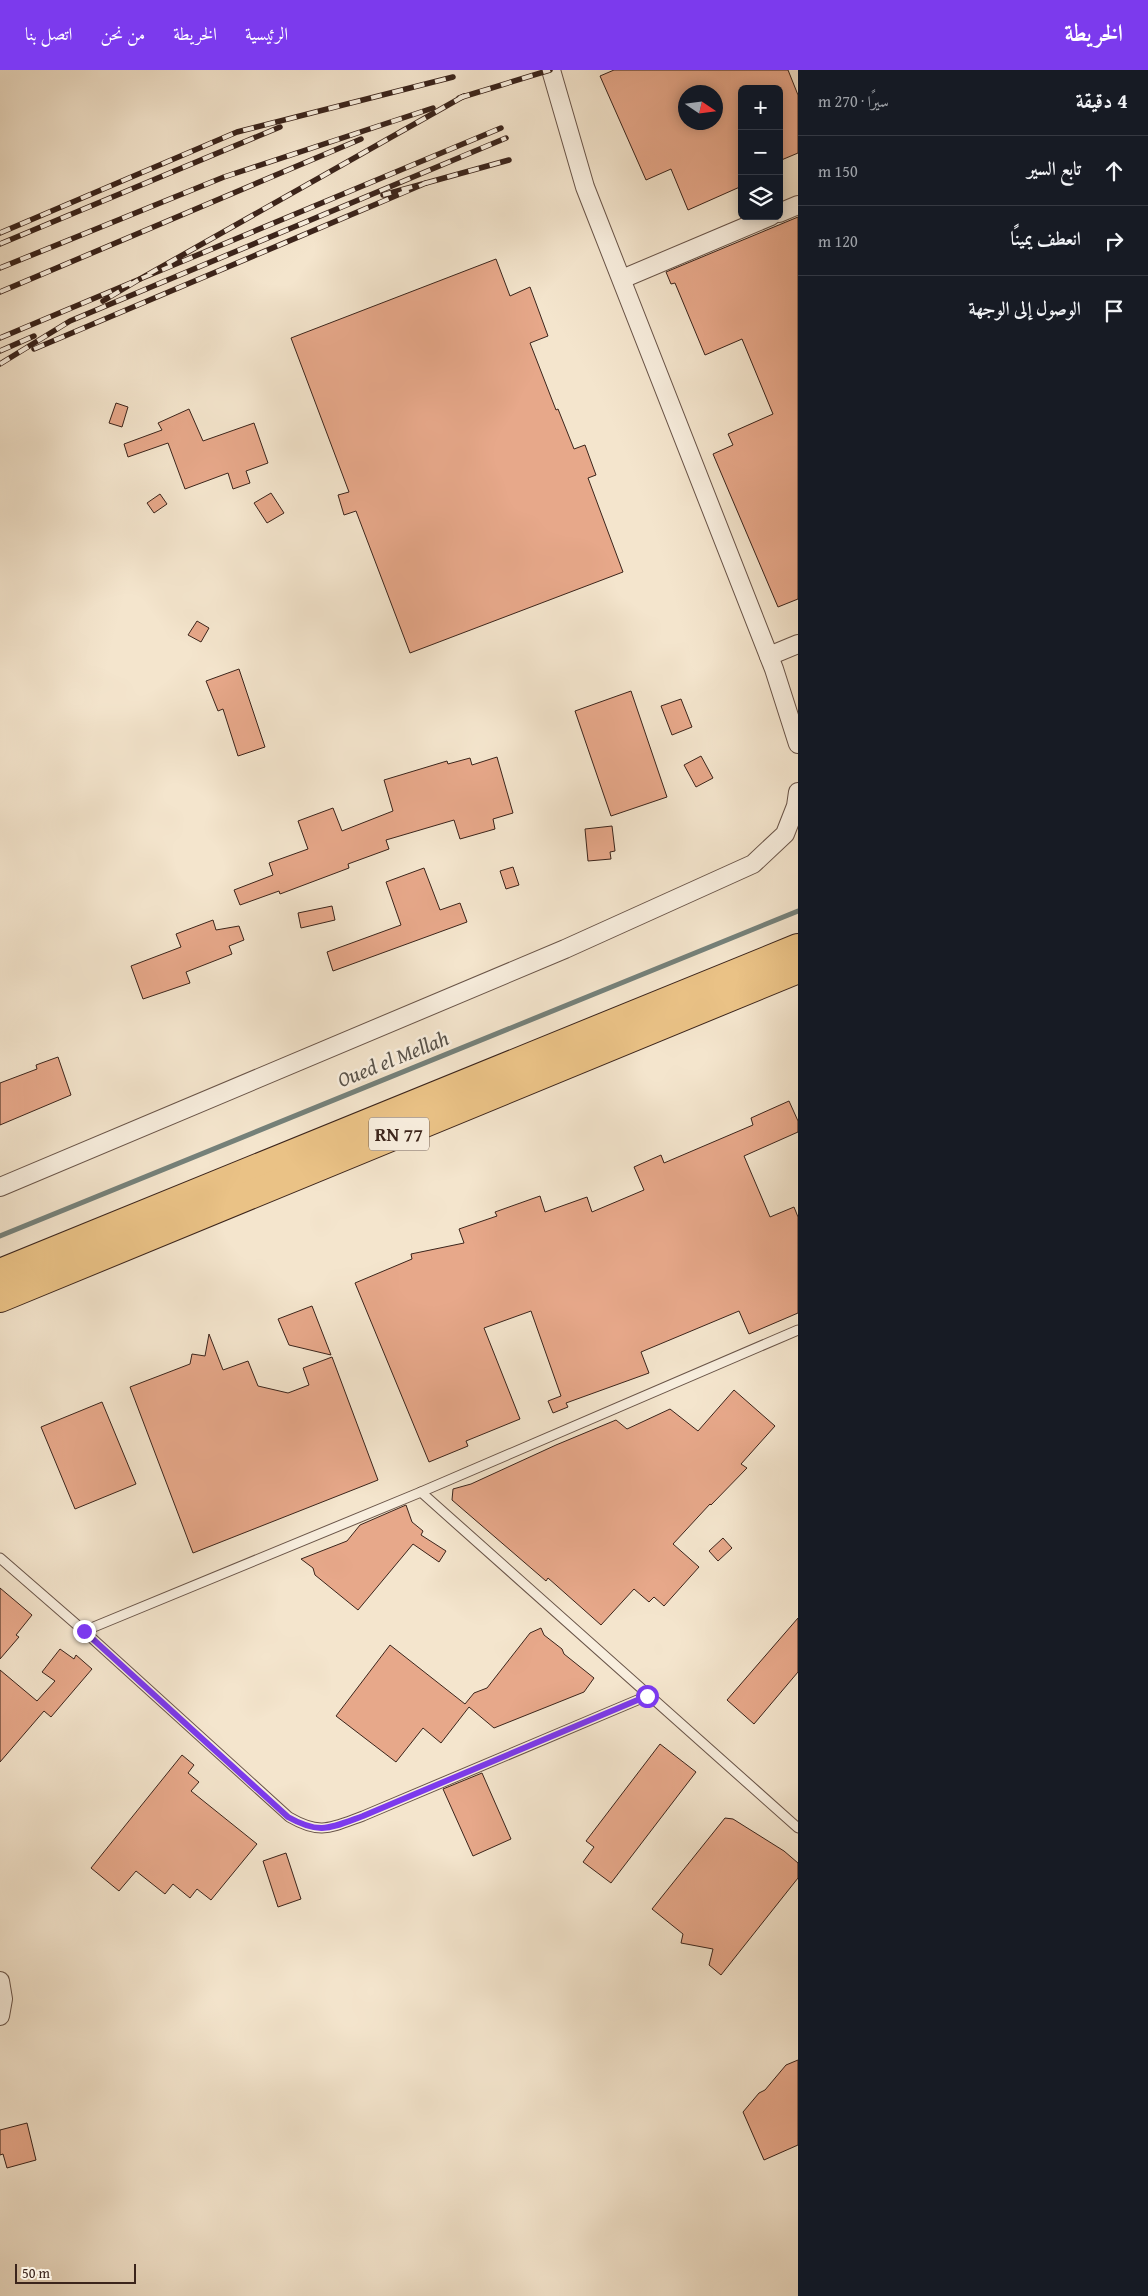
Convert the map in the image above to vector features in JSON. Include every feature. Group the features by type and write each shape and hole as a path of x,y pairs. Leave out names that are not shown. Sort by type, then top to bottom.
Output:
{"main road":[{"name":"RN 77","path":"0,1274 798,948"},
{"name":"RN 77","path":"0,1298 788,977"}],"street":[{"path":"551,70 585,187 769,656 798,744"},
{"path":"783,211 798,205"},
{"path":"622,279 762,220"},
{"path":"769,656 798,644"},
{"path":"0,1188 565,949 753,864 784,834 796,806 798,792"},
{"path":"0,1981 4,1999 0,2016"}],"lane":[{"path":"84,1631 421,1492 798,1330"},
{"path":"421,1492 647,1696 798,1828"},
{"path":"0,1558 84,1631 288,1817 308,1828 332,1828 363,1816 647,1696"}],"building":[{"path":"614,70 788,70 798,95 798,153 783,159 783,85 738,85 738,188 688,210 671,169 646,180 600,76"},
{"path":"798,217 798,599 778,607 713,454 733,445 728,434 773,414 742,339 705,355 675,283 671,284 666,272"},
{"path":"496,259 510,296 530,287 548,336 530,343 556,410 558,409 574,449 585,445 596,475 588,478 623,572 410,653 356,511 344,515 338,495 349,492 291,338"},
{"path":"116,403 128,407 122,427 109,423"},
{"path":"189,409 203,441 254,423 268,463 246,471 250,483 233,489 228,473 185,489 168,443 128,457 124,444 162,430 158,423"},
{"path":"271,493 284,513 267,523 254,503"},
{"path":"160,494 167,504 154,513 147,503"},
{"path":"197,621 209,628 201,642 188,635"},
{"path":"239,669 265,747 238,756 223,709 218,711 206,681"},
{"path":"631,691 667,797 611,816 575,711"},
{"path":"681,699 692,727 672,735 661,706"},
{"path":"701,756 713,778 696,787 684,765"},
{"path":"497,757 513,813 493,819 495,829 460,839 454,820 386,840 389,849 348,864 349,868 280,894 279,891 240,905 234,890 273,875 269,863 308,849 298,821 333,808 342,831 393,811 384,780 447,761 448,764 470,758 472,765"},
{"path":"612,826 615,851 610,852 611,859 588,861 585,829"},
{"path":"513,867 519,885 506,889 500,871"},
{"path":"424,868 440,910 460,903 467,922 333,971 327,952 401,925 386,882"},
{"path":"332,906 335,920 301,928 298,913"},
{"path":"213,920 216,930 239,926 244,940 229,946 232,954 186,972 190,983 143,999 131,966 181,947 176,934"},
{"path":"58,1057 71,1095 0,1125 0,1083 37,1069 36,1065"},
{"path":"789,1101 798,1121 798,1132 744,1156 770,1217 794,1207 798,1217 798,1313 749,1334 739,1311 641,1352 649,1373 566,1403 568,1407 553,1413 548,1401 561,1396 531,1311 484,1328 520,1419 466,1441 468,1446 429,1462 355,1283 412,1259 411,1254 464,1243 459,1229 497,1216 495,1212 540,1196 545,1212 587,1197 592,1212 644,1190 634,1167 661,1155 664,1163 753,1125 751,1118"},
{"path":"312,1306 331,1355 289,1345 278,1319"},
{"path":"209,1334 223,1370 248,1361 258,1386 288,1393 309,1385 303,1368 332,1357 378,1480 193,1553 130,1387 190,1364 192,1354 205,1356"},
{"path":"734,1390 775,1426 741,1464 747,1468 673,1544 699,1567 664,1606 654,1597 649,1602 634,1589 601,1625 548,1578 546,1581 452,1500 453,1489 471,1484 616,1420 627,1429 670,1409 698,1431"},
{"path":"102,1402 136,1484 75,1509 41,1427"},
{"path":"406,1505 412,1522 423,1531 421,1535 446,1551 439,1562 413,1544 358,1610 315,1575 313,1568 301,1559 347,1541 360,1525"},
{"path":"723,1538 732,1548 718,1561 709,1551"},
{"path":"0,1588 32,1615 16,1635 19,1637 0,1659"},
{"path":"798,1618 798,1672 754,1724 727,1700"},
{"path":"541,1628 544,1635 562,1649 564,1654 594,1678 584,1692 494,1728 469,1707 441,1743 423,1728 396,1762 336,1716 390,1645 465,1704 474,1693 487,1688 530,1633"},
{"path":"60,1649 74,1659 76,1655 92,1669 51,1717 44,1711 0,1762 0,1670 37,1701 55,1681 42,1672"},
{"path":"660,1744 696,1772 611,1883 583,1862 594,1847 586,1841"},
{"path":"182,1755 194,1765 188,1773 199,1782 191,1791 257,1844 211,1900 197,1889 190,1898 173,1884 165,1894 136,1871 119,1891 91,1868"},
{"path":"482,1773 511,1839 473,1856 443,1789"},
{"path":"725,1818 733,1819 784,1851 798,1863 798,1878 721,1975 709,1965 713,1949 681,1943 683,1934 652,1909"},
{"path":"286,1853 301,1899 278,1907 263,1861"},
{"path":"798,2060 798,2145 764,2160 743,2112 786,2065"},
{"path":"27,2123 36,2160 7,2168 3,2154 0,2155 0,2130"}],"waterway":[{"name":"Oued el Mellah","path":"0,1236 798,911"}],"railway":[{"path":"459,98 550,70"},
{"path":"0,233 237,132 453,77"},
{"path":"464,96 140,279 501,128"},
{"path":"0,268 224,177 433,108"},
{"path":"0,244 280,127"},
{"path":"0,364 70,321 506,138"},
{"path":"0,292 361,139"},
{"path":"426,183 509,160"},
{"path":"34,349 426,183 383,195"},
{"path":"0,338 140,279 103,301"},
{"path":"0,351 34,336"}],"route":[{"path":"84,1631 288,1817 308,1828 332,1828 363,1816 647,1696"}]}
